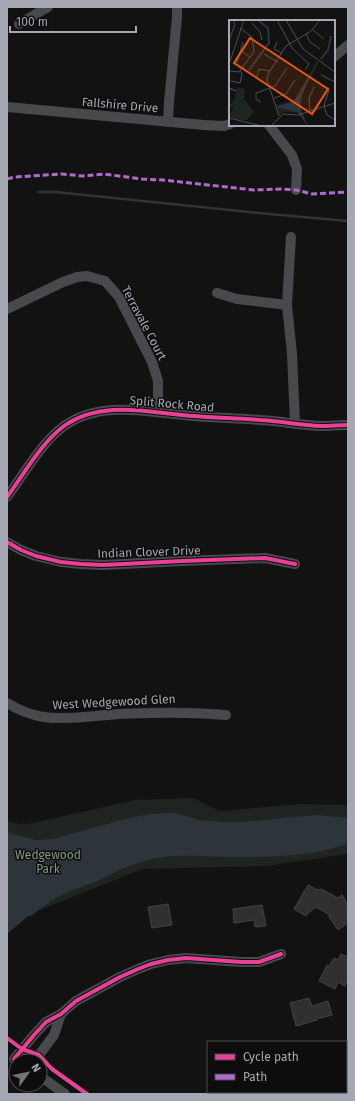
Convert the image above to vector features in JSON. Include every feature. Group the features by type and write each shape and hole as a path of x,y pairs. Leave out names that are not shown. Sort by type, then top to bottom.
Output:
{"street":[{"path":"19,24 48,7"},
{"path":"168,122 178,17 177,7"},
{"path":"335,56 348,45"},
{"name":"Fallshire Drive","path":"7,107 204,125 224,126 229,124"},
{"path":"270,126 292,155 297,169 296,190"},
{"path":"291,237 287,305 292,354 295,424"},
{"name":"Terravale Court","path":"7,309 63,282 77,277 87,276 105,282 119,297 152,362 158,381 156,412"},
{"path":"217,293 237,299 287,305"},
{"name":"Split Rock Road","path":"7,497 49,439 63,427 76,419 108,410 129,409 192,416 261,420 322,426 348,425"},
{"name":"Indian Clover Drive","path":"7,542 36,556 60,562 80,564 104,565 265,558 295,564"},
{"name":"West Wedgewood Glen","path":"7,703 20,711 34,716 54,719 188,712 226,715"},
{"path":"18,1053 46,1022 60,1014 76,1001 120,977 151,964 186,958 259,962 281,954"},
{"path":"40,1053 54,1035 60,1014"},
{"path":"48,1082 65,1094"}],"green space":[{"name":"Wedgewood Park","path":"194,798 219,811 303,804 348,805 348,854 266,866 143,869 7,923 7,821 24,825 135,800"}],"shaded area":[{"name":"Wedgewood Park","path":"150,814 179,814 198,820 222,822 244,822 317,815 348,818 348,844 316,852 294,855 248,857 182,856 154,858 128,866 95,882 60,896 31,916 28,916 7,934 7,833 36,840 53,839 125,819"}],"building":[{"path":"308,885 318,890 321,889 338,898 342,895 347,903 348,923 338,930 329,917 330,915 316,907 306,916 294,909"},
{"path":"168,904 172,925 152,928 148,907"},
{"path":"262,905 266,926 255,927 254,920 234,923 233,909"},
{"path":"341,954 348,957 348,979 345,986 338,982 335,989 319,981 327,965 329,966 334,958 338,960"},
{"path":"309,998 312,1006 328,1001 332,1015 296,1026 290,1003"}],"waterway":[{"path":"38,192 56,192 348,221"}],"marked path":[{"path":"7,179 15,177 62,174 82,176 104,174 254,190 282,189 296,190 312,194 348,192"}],"cycle path":[{"path":"7,497 33,459 56,433 64,426 79,418 94,413 110,410 127,410 324,426 348,425"},
{"path":"7,542 36,556 61,562 81,564 103,565 265,558 295,564"},
{"path":"19,1053 46,1022 61,1014 76,1001 120,977 151,964 186,958 259,962 281,954"},
{"path":"7,1038 22,1049 39,1055 52,1069 87,1094"}]}
